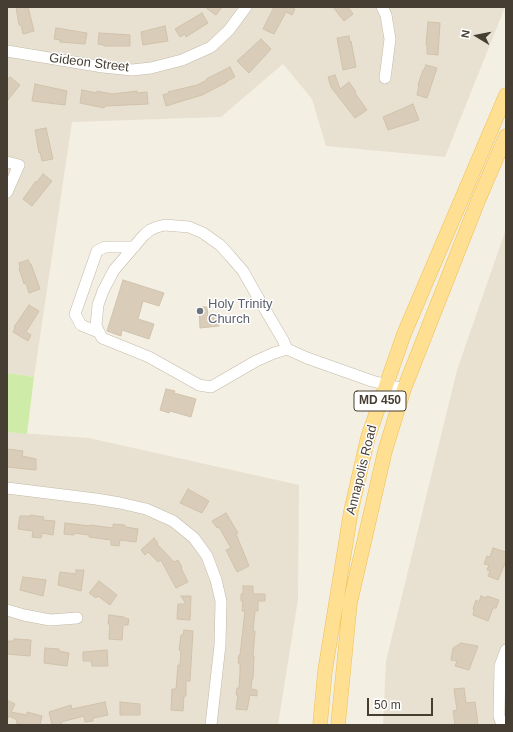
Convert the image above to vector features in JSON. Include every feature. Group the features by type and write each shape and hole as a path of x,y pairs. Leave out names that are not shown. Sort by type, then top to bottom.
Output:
{"main road":[{"name":"Annapolis Road","path":"320,725 325,671 350,510 368,437 404,334 506,95"},
{"name":"Annapolis Road","path":"338,725 350,603 385,451 404,390 475,208 506,136"}],"street":[{"name":"Gideon Street","path":"7,51 104,67 132,70 151,68 182,60 210,47 229,30 246,7"},
{"path":"382,7 386,15 390,39 386,78"},
{"path":"7,162 19,165 7,192"},
{"path":"287,349 243,272 225,250 207,235 189,227 165,225 150,230 144,234 114,270 103,291 96,318 96,326 102,338 149,357 199,385 212,387 256,361 287,349 307,358 404,390"},
{"path":"98,332 81,325 75,314 97,250 105,247 134,247"},
{"path":"7,488 120,502 146,509 173,521 194,538 207,556 216,580 221,602 220,645 211,725"},
{"path":"7,610 24,616 50,620 77,618"},
{"path":"502,725 499,716 500,666 506,650"}],"shaded area":[{"path":"7,7 505,7 445,157 326,146 312,99 283,64 221,117 72,122 34,377 7,373"},
{"path":"506,229 506,725 383,725 386,661 457,370"},
{"path":"7,432 89,438 299,485 298,599 278,725 7,725"}],"green space":[{"path":"7,373 34,377 27,434 7,432"}],"building":[{"path":"16,7 28,7 34,31 23,34 21,25 19,25"},
{"path":"205,7 222,7 216,15"},
{"path":"274,7 290,7 295,9 292,15 286,12 274,34 263,29"},
{"path":"333,7 348,7 353,14 344,21"},
{"path":"202,13 208,23 186,37 185,34 180,37 175,29"},
{"path":"428,22 440,23 438,55 427,54 426,45"},
{"path":"165,26 168,41 143,45 141,32"},
{"path":"56,28 87,33 85,44 60,42 60,40 54,39"},
{"path":"99,33 130,35 130,46 104,46 98,44"},
{"path":"349,36 356,67 343,70 337,38"},
{"path":"261,39 271,49 249,73 237,61"},
{"path":"426,65 437,68 427,98 417,95 418,85"},
{"path":"230,67 235,77 227,82 202,95 166,106 163,95 169,93 168,92 197,85"},
{"path":"335,75 340,89 349,82 367,110 355,118 331,87 328,77"},
{"path":"10,77 20,85 7,101 7,80"},
{"path":"35,84 67,91 65,105 32,101"},
{"path":"82,90 112,94 137,91 137,93 147,92 148,104 105,106 104,108 80,103"},
{"path":"413,104 419,120 388,130 383,117"},
{"path":"46,128 53,159 42,161 35,130"},
{"path":"43,174 52,181 32,206 23,199"},
{"path":"28,260 31,264 40,289 29,293 26,283 24,284 19,268 19,263"},
{"path":"123,280 164,293 159,306 143,301 138,319 154,324 149,339 122,330 121,336 107,331"},
{"path":"29,305 39,311 26,332 31,335 28,341 13,332 14,327"},
{"path":"199,307 207,307 208,316 218,316 219,326 200,328"},
{"path":"166,389 175,391 174,393 196,399 191,417 170,411 169,413 160,410"},
{"path":"7,449 23,451 22,456 36,459 36,470 7,467"},
{"path":"188,489 209,501 202,513 180,503"},
{"path":"226,513 238,533 236,534 249,566 237,572 226,550 231,548 219,527 217,528 212,521"},
{"path":"31,515 44,517 43,520 55,521 53,535 42,533 41,538 32,537 33,531 18,529 20,516"},
{"path":"65,523 113,528 113,524 125,525 125,527 138,529 136,542 120,540 119,546 111,545 111,540 89,537 89,535 74,533 74,535 64,534"},
{"path":"154,538 158,543 157,544 174,562 178,560 188,582 176,588 161,560 158,562 148,552 145,555 141,550"},
{"path":"493,548 506,552 506,561 498,580 488,576 490,571 487,570 489,565 484,564 487,556 490,557"},
{"path":"76,570 84,570 81,591 58,585 60,572 76,574"},
{"path":"23,577 46,580 43,596 20,590"},
{"path":"99,581 117,595 110,605 98,596 96,598 89,593"},
{"path":"243,586 253,586 253,594 265,594 265,601 258,601 258,611 255,611 253,631 255,631 253,679 251,689 257,690 257,696 250,695 247,710 236,709 238,695 236,695 237,688 239,688 240,673 240,663 238,663 245,611 242,611 243,601 241,601"},
{"path":"181,596 191,596 190,620 177,619 178,604 186,604"},
{"path":"481,596 486,598 487,596 499,600 496,608 493,608 488,621 473,615 476,600 479,602"},
{"path":"109,615 129,619 128,625 123,625 122,640 109,639"},
{"path":"184,630 193,631 190,681 186,681 186,696 184,696 183,711 171,710 172,689 176,689 178,665 180,665 181,650 179,650 181,635 183,635"},
{"path":"14,639 31,640 30,656 7,654 8,641 14,641"},
{"path":"461,643 478,646 469,670 455,666 457,661 451,660 453,648"},
{"path":"45,648 59,649 59,651 69,653 67,666 44,663"},
{"path":"107,650 108,666 92,666 91,661 83,661 83,652"},
{"path":"464,688 466,703 475,702 478,725 455,725 453,711 457,710 454,689"},
{"path":"7,700 15,704 11,712 27,715 27,712 42,716 40,725 16,723 17,720 9,716 7,720"},
{"path":"105,702 108,715 93,718 93,721 85,722 84,716 61,722 62,725 52,725 49,712 71,705 72,709"},
{"path":"120,702 140,704 140,715 120,715"}],"place":[{"name":"Holy Trinity Church","path":"200,311"}]}
